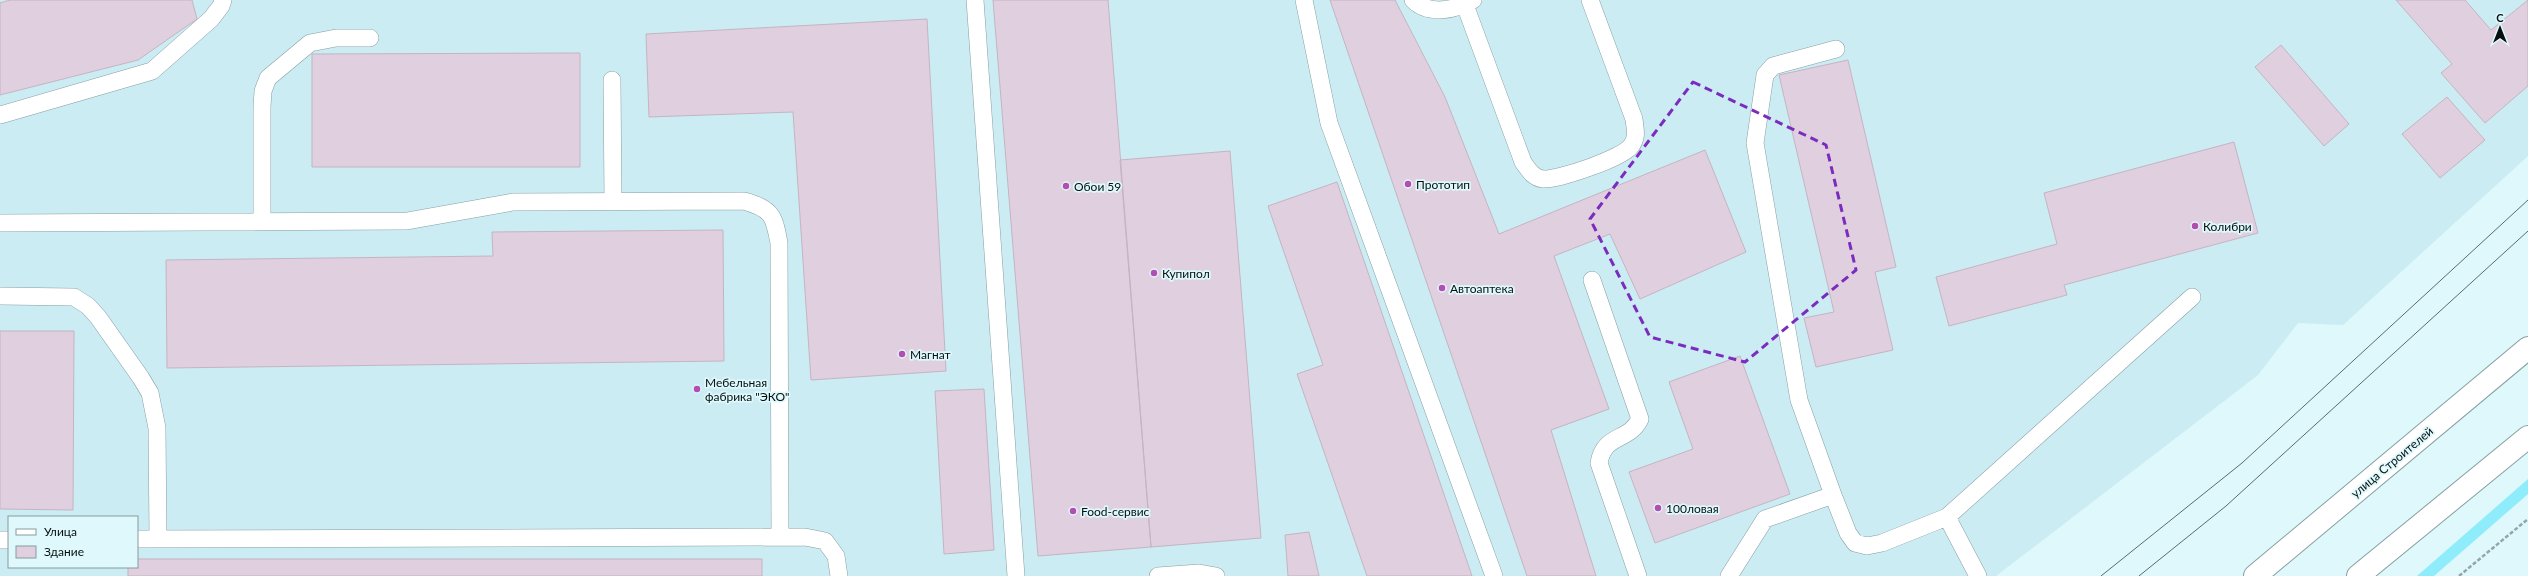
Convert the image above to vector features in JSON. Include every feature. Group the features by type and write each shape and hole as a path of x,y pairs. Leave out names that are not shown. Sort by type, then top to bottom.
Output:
{"main road":[{"name":"улица Строителей","path":"2255,576 2528,348"},
{"path":"2358,576 2528,437"}],"lane":[{"path":"0,115 152,71 211,19 221,6 223,0"},
{"path":"975,0 1016,576"},
{"path":"1304,0 1329,123 1494,576"},
{"path":"1413,0 1419,6 1439,10 1469,2 1523,162 1531,173 1542,179 1563,176 1620,155 1631,147 1636,135 1634,119 1590,0"},
{"path":"262,222 262,107 263,91 268,78 310,44 336,38 370,38"},
{"path":"1836,49 1773,66 1765,75 1755,143 1799,400 1848,534 1855,543 1866,546 1882,543 1947,517 2192,297"},
{"path":"612,80 613,202"},
{"path":"0,223 407,221 513,202 744,201 763,206 775,223 779,243 780,537"},
{"path":"1592,280 1640,419 1636,428 1611,440 1601,451 1599,463 1638,576"},
{"path":"0,296 74,297 93,312 141,378 150,393 158,428 158,539"},
{"path":"1729,576 1765,519 1833,494"},
{"path":"1947,517 1978,576"},
{"path":"138,539 805,537 825,541 836,556 839,576"},
{"path":"1158,576 1199,573 1216,576"}],"path":[{"path":"2459,576 2528,519"}],"highlighted area":[{"path":"1693,82 1826,145 1856,270 1745,362 1650,337 1590,219"}],"shaded area":[{"path":"0,0 2528,0 2528,156 2343,325 2298,323 2258,375 1996,576 0,576"},
{"path":"2528,479 2528,494 2434,576 2417,576"}],"building":[{"path":"10,0 192,0 197,19 138,60 0,95 0,3"},
{"path":"993,0 1108,0 1151,547 1038,556"},
{"path":"1330,0 1395,0 1445,97 1499,234 1705,150 1746,252 1640,299 1610,234 1554,256 1609,409 1551,430 1596,576 1527,576"},
{"path":"2396,0 2465,0 2491,30 2528,0 2528,86 2485,123 2441,73 2452,64"},
{"path":"927,19 946,371 811,380 793,112 649,117 646,34"},
{"path":"2281,45 2349,124 2324,146 2255,67"},
{"path":"580,53 580,167 312,167 312,54"},
{"path":"1848,60 1896,267 1875,272 1893,350 1816,367 1804,318 1834,312 1779,75"},
{"path":"2447,97 2485,140 2440,178 2402,134"},
{"path":"2234,142 2258,233 2064,285 2067,295 1949,326 1936,277 2057,244 2044,193"},
{"path":"1230,151 1261,538 1151,547 1120,160"},
{"path":"1337,182 1472,576 1367,576 1297,374 1323,365 1268,206"},
{"path":"723,230 724,361 167,368 166,260 493,256 492,232"},
{"path":"0,331 74,331 73,510 0,509"},
{"path":"1740,356 1790,494 1655,543 1629,472 1693,449 1669,382"},
{"path":"984,389 994,550 944,554 935,391"},
{"path":"1309,532 1319,576 1288,576 1285,535"},
{"path":"138,559 762,559 762,576 128,576 128,568 138,568"}],"tram line":[{"path":"2101,576 2242,463 2528,200"},
{"path":"2139,576 2226,506 2528,231"}],"place":[{"name":"Прототип","path":"1408,184"},
{"name":"Обои 59","path":"1066,186"},
{"name":"Колибри","path":"2195,226"},
{"name":"Купипол","path":"1154,273"},
{"name":"Автоаптека","path":"1442,288"},
{"name":"Магнат","path":"902,354"},
{"name":"Мебельная фабрика \"ЭКО\"","path":"697,389"},
{"name":"100ловая","path":"1658,508"},
{"name":"Food-сервис","path":"1073,511"}]}
